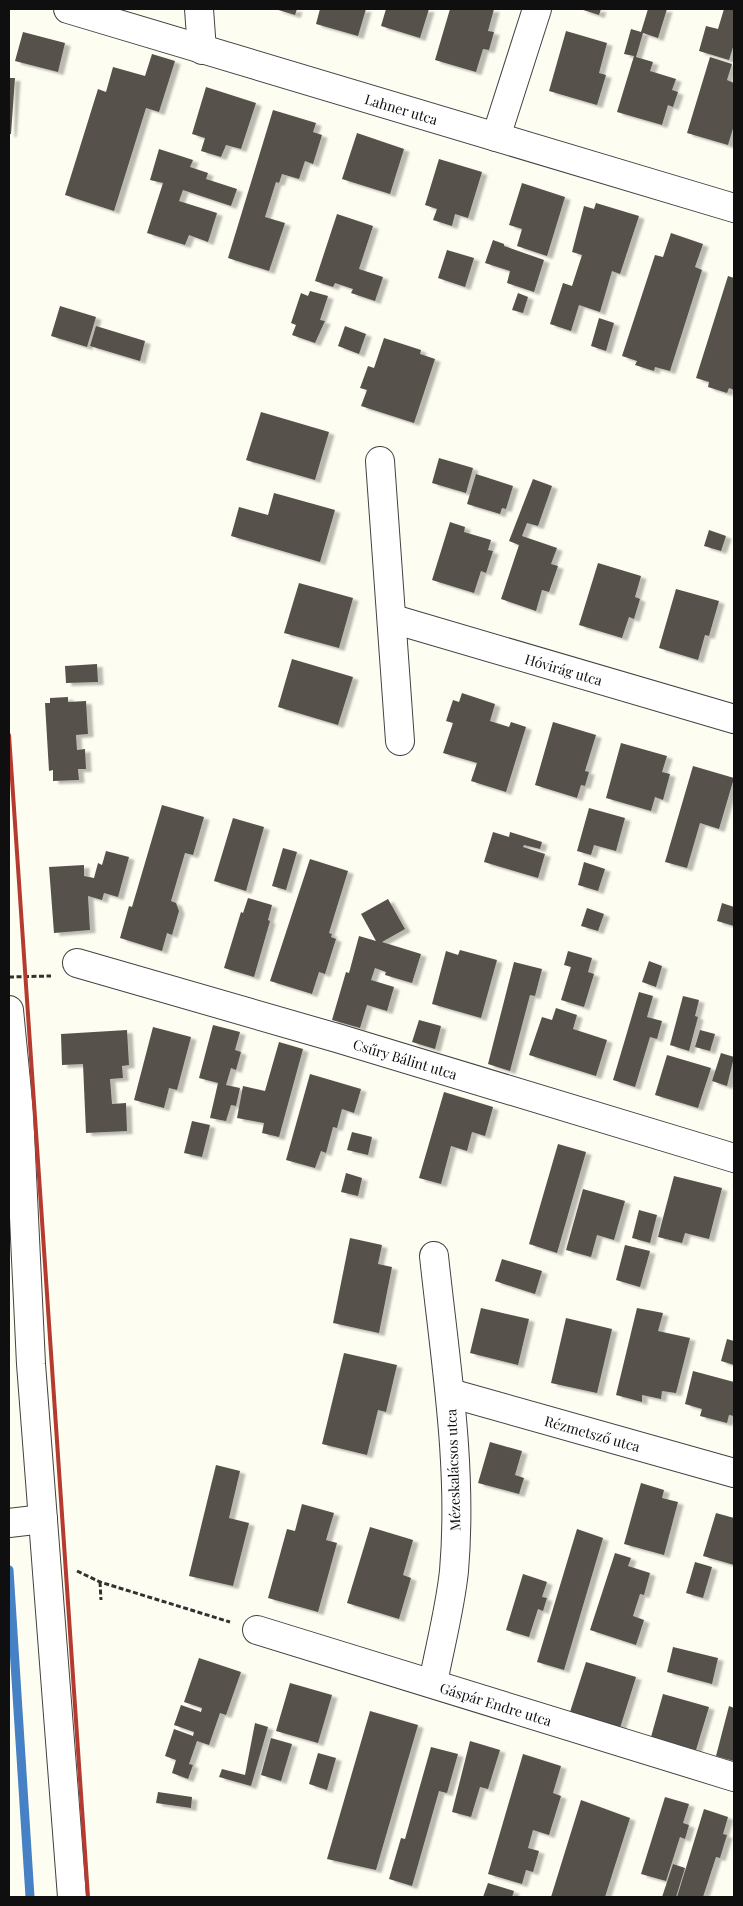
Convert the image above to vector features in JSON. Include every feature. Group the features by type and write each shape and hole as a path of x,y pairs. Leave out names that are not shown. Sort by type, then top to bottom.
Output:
{"street":[{"name":"Lahner utca","path":"68,9 734,208"},
{"path":"199,9 202,50"},
{"path":"496,137 537,9"},
{"path":"380,461 393,618 400,741"},
{"name":"Hóvirág utca","path":"393,618 734,719"},
{"name":"Csűry Bálint utca","path":"77,963 337,1038 734,1158"},
{"path":"9,1010 19,1112 15,1161 72,1897"},
{"name":"Mézeskalácsos utca","path":"433,1684 450,1598 455,1548 453,1431 434,1256"},
{"name":"Rézmetsző utca","path":"450,1393 734,1473"},
{"path":"9,1523 43,1519"},
{"name":"Gáspár Endre utca","path":"257,1630 734,1777"}],"path":[{"path":"9,977 53,976"},
{"path":"101,1600 100,1582 257,1630"}],"building":[{"path":"275,9 297,9 295,15"},
{"path":"320,9 366,9 358,36 316,24"},
{"path":"386,9 429,9 420,38 381,26"},
{"path":"450,9 494,9 488,31 494,32 489,50 483,49 476,72 435,60"},
{"path":"580,9 601,9 599,15"},
{"path":"648,9 667,9 658,38 643,33 636,57 653,62 650,71 676,79 672,90 678,92 673,107 668,105 662,125 617,112 634,56 624,54 631,29 641,32"},
{"path":"724,9 734,9 734,44 729,60 699,51 706,26 718,29"},
{"path":"566,31 607,43 599,73 606,75 597,105 549,91"},
{"path":"23,32 65,43 58,72 15,61"},
{"path":"152,54 175,61 159,112 146,108 114,211 65,195 98,89 106,92 113,67 145,76"},
{"path":"710,57 732,64 727,80 734,83 734,125 728,145 687,133"},
{"path":"9,78 15,78 11,134 9,134"},
{"path":"206,87 256,103 241,149 226,145 221,157 201,151 205,138 192,134"},
{"path":"273,110 316,123 313,132 322,135 313,164 305,161 299,179 282,174 279,183 276,182 265,217 285,223 269,271 228,258"},
{"path":"357,133 404,149 390,194 342,179"},
{"path":"159,149 193,160 190,167 208,173 206,179 237,189 231,206 183,190 179,201 217,213 208,242 189,235 185,245 147,233 163,183 150,180"},
{"path":"439,159 482,172 468,218 455,214 452,226 433,220 437,209 425,205"},
{"path":"522,183 565,197 547,256 517,246 522,229 509,225"},
{"path":"596,203 639,216 620,274 612,271 600,312 579,305 571,331 550,324 563,283 572,286 582,255 572,252 584,206 594,209"},
{"path":"337,214 373,226 359,269 383,277 375,301 351,293 353,289 335,283 333,287 315,281"},
{"path":"671,233 703,244 695,267 702,270 670,371 655,367 654,371 635,365 637,361 622,356 655,255 663,257"},
{"path":"493,240 504,244 504,246 544,260 534,292 507,283 510,271 485,263"},
{"path":"447,250 474,258 465,287 438,278"},
{"path":"728,276 734,278 734,390 729,388 727,393 708,387 709,382 696,378"},
{"path":"310,291 328,296 320,320 325,321 315,343 292,335 296,325 291,323 301,293 308,296"},
{"path":"518,293 528,297 523,313 512,310"},
{"path":"60,306 96,317 87,347 51,336"},
{"path":"599,318 614,323 606,351 591,346"},
{"path":"96,326 145,341 140,361 90,346"},
{"path":"345,326 366,334 359,354 338,346"},
{"path":"384,338 421,350 420,354 435,359 414,423 361,406 367,390 360,388 368,366 374,368"},
{"path":"261,412 329,432 315,480 246,460"},
{"path":"439,458 473,468 466,493 432,483"},
{"path":"476,474 513,486 506,509 502,508 500,514 467,504"},
{"path":"533,479 552,486 538,526 527,523 522,536 557,548 551,564 558,566 549,592 542,590 536,611 501,599 519,545 509,541"},
{"path":"274,493 335,510 320,562 231,536 239,507 268,515"},
{"path":"450,522 465,527 464,532 491,540 488,550 493,551 486,573 481,571 474,593 432,580"},
{"path":"709,530 726,536 721,551 704,546"},
{"path":"598,563 641,576 635,597 640,599 634,619 629,617 622,638 579,625"},
{"path":"299,583 353,598 339,648 284,633"},
{"path":"676,589 719,601 709,636 705,635 698,660 659,648"},
{"path":"292,659 353,677 338,725 278,707"},
{"path":"97,664 98,682 66,683 65,666"},
{"path":"462,693 495,704 490,721 509,727 511,722 526,727 506,792 471,781 477,763 443,753 453,723 446,721 453,700 459,702"},
{"path":"68,697 68,702 86,701 88,734 76,735 77,750 85,749 86,769 78,769 79,780 53,781 53,770 49,771 45,703 50,703 50,698"},
{"path":"553,722 596,735 585,771 589,772 585,786 581,785 577,798 535,785"},
{"path":"621,743 667,756 662,772 670,774 663,800 655,797 651,811 606,798"},
{"path":"693,766 734,778 719,829 700,823 687,868 665,862"},
{"path":"162,805 204,817 193,855 185,853 171,901 176,903 179,911 172,935 167,933 162,951 120,938 129,906 132,907"},
{"path":"589,808 625,818 616,851 594,845 591,855 577,851"},
{"path":"233,818 264,827 246,891 214,881"},
{"path":"493,832 509,837 510,832 542,842 540,849 524,845 523,847 545,854 538,878 484,862"},
{"path":"283,848 297,852 286,890 272,886"},
{"path":"106,851 129,857 118,897 104,893 102,900 88,896 90,930 54,933 49,867 84,865 84,876 94,878 98,863 102,865"},
{"path":"310,859 348,871 329,933 332,934 331,937 336,939 325,974 319,972 312,994 270,981"},
{"path":"584,862 605,869 598,891 578,885"},
{"path":"248,898 272,905 268,920 270,921 254,977 224,968 241,912 243,913"},
{"path":"388,899 405,929 382,942 421,954 412,983 385,975 386,972 375,968 371,980 394,987 387,1011 367,1005 360,1028 332,1020 346,972 349,973 359,936 376,941 361,914"},
{"path":"722,903 734,907 734,926 717,921"},
{"path":"587,908 604,914 598,931 581,926"},
{"path":"460,950 497,960 481,1018 432,1004 446,951 458,955"},
{"path":"568,951 592,958 588,972 594,974 584,1007 561,1000 571,967 564,965"},
{"path":"649,961 662,966 656,987 642,982"},
{"path":"514,962 542,969 535,996 530,995 510,1071 488,1064"},
{"path":"639,992 653,996 647,1017 662,1021 657,1039 650,1037 635,1087 613,1080"},
{"path":"683,996 699,1000 695,1016 698,1017 689,1051 670,1045"},
{"path":"556,1008 577,1015 573,1029 607,1040 596,1076 529,1055 542,1017 552,1020"},
{"path":"419,1020 441,1026 435,1049 412,1042"},
{"path":"213,1025 240,1032 235,1050 241,1052 236,1070 231,1068 226,1085 240,1088 236,1106 231,1105 226,1121 210,1118 218,1083 199,1078"},
{"path":"153,1027 191,1037 177,1090 169,1088 164,1108 134,1100"},
{"path":"127,1030 129,1065 122,1066 123,1078 110,1079 112,1104 126,1103 127,1131 86,1133 83,1064 62,1065 61,1034"},
{"path":"700,1030 715,1034 710,1051 695,1047"},
{"path":"279,1042 303,1049 279,1137 262,1133 264,1123 237,1118 243,1086 265,1091"},
{"path":"721,1053 734,1057 727,1086 712,1081"},
{"path":"667,1055 711,1068 698,1108 655,1095"},
{"path":"310,1074 361,1089 354,1113 342,1109 337,1128 333,1127 326,1153 321,1151 315,1168 286,1160"},
{"path":"444,1092 493,1107 485,1136 472,1132 467,1151 451,1146 441,1184 419,1178"},
{"path":"192,1121 210,1125 202,1157 184,1153"},
{"path":"352,1132 372,1137 368,1155 347,1150"},
{"path":"558,1144 586,1152 557,1253 529,1244"},
{"path":"346,1173 362,1178 358,1196 341,1192"},
{"path":"674,1176 722,1188 709,1239 685,1233 682,1243 658,1237"},
{"path":"583,1189 625,1201 614,1240 597,1235 591,1257 566,1250"},
{"path":"639,1210 657,1215 650,1243 632,1238"},
{"path":"350,1238 382,1245 378,1264 392,1267 379,1333 333,1323"},
{"path":"625,1245 650,1251 640,1287 616,1280"},
{"path":"502,1259 542,1271 535,1294 495,1281"},
{"path":"481,1308 529,1319 518,1365 470,1353"},
{"path":"637,1308 663,1313 658,1331 690,1338 676,1393 662,1391 661,1399 642,1395 642,1402 616,1395"},
{"path":"566,1318 612,1329 597,1393 551,1383"},
{"path":"727,1339 734,1341 734,1365 721,1361"},
{"path":"344,1353 397,1365 386,1412 378,1410 367,1455 322,1444"},
{"path":"693,1371 734,1382 734,1416 729,1415 727,1423 700,1416 702,1409 685,1404"},
{"path":"490,1442 522,1451 515,1475 524,1478 519,1494 478,1483"},
{"path":"216,1465 240,1471 229,1518 249,1523 233,1586 189,1576"},
{"path":"641,1483 664,1490 662,1498 678,1502 664,1555 624,1544"},
{"path":"302,1504 334,1513 326,1540 337,1543 318,1612 268,1598 287,1529 295,1531"},
{"path":"716,1513 734,1518 734,1565 703,1556"},
{"path":"370,1527 413,1540 403,1575 411,1578 399,1619 347,1603"},
{"path":"577,1529 603,1538 564,1670 537,1662"},
{"path":"615,1553 631,1558 628,1566 650,1573 644,1595 640,1594 633,1616 644,1620 636,1645 590,1630"},
{"path":"695,1562 712,1567 703,1598 686,1593"},
{"path":"523,1574 547,1582 542,1597 547,1598 543,1611 538,1609 529,1637 506,1630"},
{"path":"673,1647 718,1658 712,1684 667,1672"},
{"path":"199,1658 241,1672 226,1715 220,1713 209,1745 197,1741 189,1764 193,1765 188,1779 172,1773 176,1760 165,1756 174,1729 193,1736 194,1732 174,1725 181,1705 201,1712 202,1708 184,1702"},
{"path":"586,1662 636,1677 620,1728 570,1712"},
{"path":"290,1683 332,1695 318,1743 276,1731"},
{"path":"663,1694 709,1707 696,1750 651,1737"},
{"path":"729,1706 734,1708 734,1761 716,1756"},
{"path":"370,1711 418,1725 376,1870 327,1859"},
{"path":"255,1723 268,1727 251,1786 219,1777 222,1769 245,1775"},
{"path":"271,1738 292,1744 281,1781 261,1775"},
{"path":"470,1741 500,1750 488,1789 480,1787 471,1817 452,1812"},
{"path":"431,1747 458,1754 447,1793 439,1791 412,1886 389,1879 401,1838 405,1839"},
{"path":"318,1753 336,1758 327,1790 309,1784"},
{"path":"523,1754 561,1766 553,1793 561,1796 549,1835 533,1830 528,1848 539,1851 533,1872 526,1870 522,1884 488,1874"},
{"path":"158,1792 192,1797 191,1808 156,1803"},
{"path":"665,1797 689,1804 683,1823 689,1825 685,1839 680,1837 666,1881 641,1874"},
{"path":"581,1800 630,1818 605,1897 551,1897"},
{"path":"704,1809 728,1817 723,1834 727,1835 720,1858 716,1857 703,1897 677,1897"},
{"path":"673,1864 685,1868 676,1897 662,1897"},
{"path":"488,1883 514,1891 512,1897 483,1897"}],"waterway":[{"path":"9,1570 30,1897"}],"railway":[{"path":"9,735 88,1897"}]}
